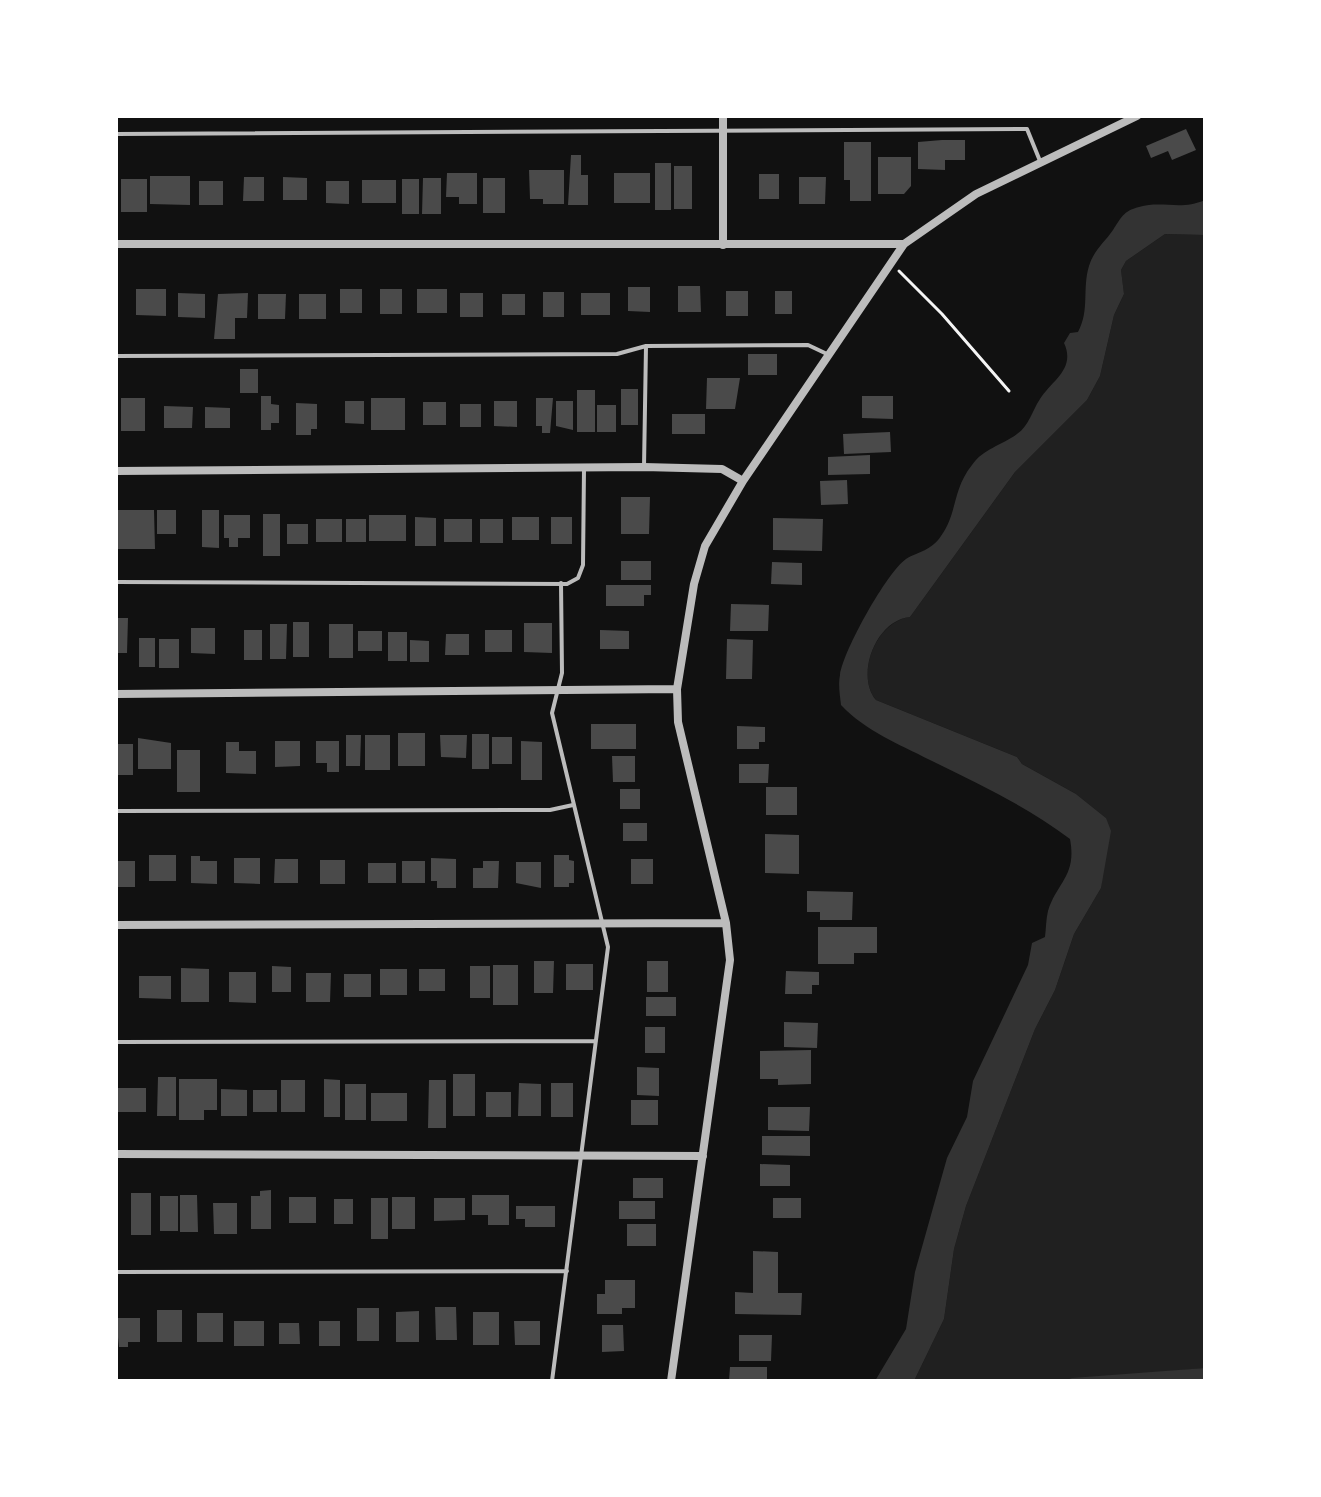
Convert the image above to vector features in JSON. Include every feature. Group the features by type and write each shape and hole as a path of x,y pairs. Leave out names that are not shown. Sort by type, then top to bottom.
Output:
{"street":[{"path":"723,116 723,245"},
{"path":"671,1381 730,960 726,923 683,748 677,689 698,566 705,546 743,481 904,244 976,194 1137,116"},
{"path":"116,244 904,244"},
{"path":"116,471 644,467 722,469 743,481"},
{"path":"116,694 677,689"},
{"path":"116,925 726,923"},
{"path":"116,1154 703,1156"}],"lane":[{"path":"116,134 1027,129 1040,164"},
{"path":"116,356 617,354 646,346 808,345 827,355"},
{"path":"644,467 646,346"},
{"path":"116,582 561,583 578,578 583,565 584,468"},
{"path":"552,1381 608,947 552,713 562,673 561,583"},
{"path":"116,811 550,810 574,805"},
{"path":"116,1042 596,1041"},
{"path":"116,1272 567,1271"}],"path":[{"path":"891,263 942,314 1009,391"}],"shaded area":[{"path":"1205,200 1205,235 1165,234 1126,261 1121,270 1124,294 1114,315 1100,376 1087,400 1015,472 910,617 898,620 887,628 872,650 868,677 876,700 1017,757 1022,764 1076,794 1106,818 1111,831 1101,888 1074,934 1055,990 1035,1029 966,1206 954,1249 944,1319 914,1381 875,1381 906,1329 915,1272 947,1158 967,1117 973,1081 1028,965 1032,943 1045,937 1048,911 1068,870 1071,852 1070,839 1036,816 861,723 841,705 839,682 843,664 857,631 888,579 906,559 929,548 941,536 961,483 972,465 982,455 1021,431 1040,399 1061,374 1067,360 1064,343 1070,333 1078,332 1082,324 1087,275 1096,251 1129,211 1156,204 1188,205"},
{"path":"1165,234 1205,235 1205,1368 1064,1381 914,1381 944,1319 954,1249 966,1206 1035,1029 1055,990 1074,934 1101,888 1106,818 1076,794 1022,764 1017,757 876,700 870,689 869,664 879,638 887,628 910,617 1015,472 1087,400 1100,376 1114,315 1124,294 1121,270 1126,261"},
{"path":"1205,1368 1205,1381 1064,1381 1072,1378"}],"building":[{"path":"1186,129 1196,150 1172,160 1168,151 1151,158 1146,146"},
{"path":"965,140 965,160 945,160 945,170 918,169 918,142"},
{"path":"844,142 871,142 871,201 850,201 850,180 844,180"},
{"path":"571,155 581,155 581,175 588,175 588,205 568,205"},
{"path":"878,157 911,157 911,186 904,194 878,194"},
{"path":"655,163 671,163 671,210 655,210"},
{"path":"674,166 692,166 692,209 674,209"},
{"path":"529,170 564,170 564,204 543,204 543,199 530,199"},
{"path":"447,173 477,173 477,204 459,204 459,197 446,197"},
{"path":"614,173 650,173 650,203 614,203"},
{"path":"759,174 779,174 779,199 759,199"},
{"path":"150,176 190,176 190,205 150,204"},
{"path":"244,177 264,177 264,201 243,201"},
{"path":"283,177 307,178 307,200 283,200"},
{"path":"799,177 826,177 825,204 799,204"},
{"path":"423,178 441,178 441,214 422,214"},
{"path":"483,178 505,178 505,213 483,213"},
{"path":"121,179 147,179 147,212 121,212"},
{"path":"402,179 419,179 419,214 402,214"},
{"path":"362,180 396,180 396,203 362,203"},
{"path":"199,181 223,181 223,205 199,205"},
{"path":"326,181 349,181 349,204 326,203"},
{"path":"678,286 700,286 701,312 678,312"},
{"path":"628,287 650,287 650,312 628,311"},
{"path":"136,289 166,289 166,316 136,315"},
{"path":"340,289 362,289 362,313 340,313"},
{"path":"380,289 402,289 402,314 380,314"},
{"path":"417,289 447,289 447,313 417,313"},
{"path":"726,291 748,291 748,316 726,316"},
{"path":"775,291 792,291 792,314 775,314"},
{"path":"543,292 564,292 564,317 543,317"},
{"path":"178,293 205,294 205,318 178,317"},
{"path":"248,293 247,318 235,318 235,339 214,339 218,294"},
{"path":"460,293 483,293 483,317 460,317"},
{"path":"581,293 610,293 610,315 581,315"},
{"path":"258,294 286,294 285,319 258,319"},
{"path":"299,294 326,294 326,319 299,319"},
{"path":"502,294 525,294 525,315 502,315"},
{"path":"748,354 777,354 777,375 748,375"},
{"path":"240,369 258,369 258,393 240,393"},
{"path":"707,378 740,378 735,409 706,409"},
{"path":"621,389 638,389 638,425 621,425"},
{"path":"577,390 595,390 595,432 577,432"},
{"path":"261,396 271,396 271,404 279,405 279,423 271,423 271,430 261,430"},
{"path":"862,396 893,396 893,419 862,418"},
{"path":"121,398 145,398 145,431 121,431"},
{"path":"371,398 405,398 405,430 371,430"},
{"path":"536,398 553,398 550,433 542,433 542,426 536,426"},
{"path":"345,401 364,401 364,424 345,423"},
{"path":"494,401 517,401 517,427 494,426"},
{"path":"556,401 573,401 573,430 556,426"},
{"path":"423,402 446,402 446,425 423,425"},
{"path":"296,403 317,404 317,429 311,429 311,435 296,435"},
{"path":"460,404 481,404 481,427 460,427"},
{"path":"597,405 616,405 616,432 597,432"},
{"path":"164,406 193,407 192,428 164,428"},
{"path":"205,407 230,408 230,428 205,428"},
{"path":"672,414 705,414 705,434 672,434"},
{"path":"890,432 891,452 844,454 843,434"},
{"path":"870,455 870,474 828,475 828,457"},
{"path":"847,480 848,504 821,505 820,481"},
{"path":"621,497 650,497 649,534 621,534"},
{"path":"116,510 154,510 155,549 116,549"},
{"path":"157,510 176,510 176,534 157,534"},
{"path":"202,510 219,510 219,548 202,547"},
{"path":"263,514 280,514 280,556 263,556"},
{"path":"224,515 250,515 250,538 238,538 238,547 229,547 229,538 224,538"},
{"path":"369,515 406,515 406,541 369,541"},
{"path":"415,517 436,518 436,546 415,546"},
{"path":"512,517 539,517 539,540 512,540"},
{"path":"551,517 572,517 572,544 551,544"},
{"path":"773,518 823,519 822,551 773,550"},
{"path":"316,519 342,519 342,542 316,542"},
{"path":"346,519 366,519 366,542 346,542"},
{"path":"444,519 472,519 472,542 444,542"},
{"path":"480,519 503,519 503,543 480,543"},
{"path":"287,524 308,524 308,544 287,544"},
{"path":"621,561 651,561 651,580 621,580"},
{"path":"772,562 802,563 802,585 771,584"},
{"path":"606,585 651,585 651,595 644,595 644,606 606,606"},
{"path":"731,604 769,605 768,631 730,631"},
{"path":"116,618 128,618 127,653 116,653"},
{"path":"293,622 309,622 309,657 293,657"},
{"path":"524,623 552,623 552,653 524,652"},
{"path":"270,624 287,624 286,659 270,659"},
{"path":"329,624 353,624 353,658 329,658"},
{"path":"191,628 215,628 215,654 191,653"},
{"path":"244,630 262,630 262,660 244,660"},
{"path":"485,630 512,630 512,652 485,652"},
{"path":"600,630 629,631 629,649 600,649"},
{"path":"358,631 382,631 382,651 358,651"},
{"path":"388,632 407,632 407,661 388,661"},
{"path":"446,634 469,634 469,655 445,655"},
{"path":"139,638 155,638 155,667 139,667"},
{"path":"159,639 179,639 179,668 159,668"},
{"path":"727,639 753,640 752,679 726,679"},
{"path":"410,640 429,641 429,662 410,662"},
{"path":"591,724 636,724 636,749 591,749"},
{"path":"737,726 765,727 765,742 759,742 759,749 737,749"},
{"path":"398,733 425,733 425,766 398,766"},
{"path":"472,734 489,734 489,769 472,769"},
{"path":"346,735 361,735 360,766 346,766"},
{"path":"365,735 390,735 390,770 365,770"},
{"path":"440,735 467,735 466,758 441,757"},
{"path":"492,737 512,737 512,764 492,764"},
{"path":"138,738 171,743 171,769 138,769"},
{"path":"275,741 300,741 300,766 275,767"},
{"path":"316,741 339,741 339,772 327,772 327,763 316,763"},
{"path":"521,741 542,742 542,780 521,780"},
{"path":"226,742 239,742 239,751 256,751 256,774 226,773"},
{"path":"116,744 133,744 133,775 116,775"},
{"path":"177,750 200,750 200,792 177,792"},
{"path":"612,756 635,756 635,782 613,782"},
{"path":"739,764 769,764 768,783 739,783"},
{"path":"766,787 797,787 797,815 766,815"},
{"path":"620,789 640,789 640,809 620,809"},
{"path":"623,823 647,823 647,841 623,841"},
{"path":"765,834 799,835 799,874 765,873"},
{"path":"149,855 176,855 176,881 149,881"},
{"path":"554,855 569,855 569,860 574,861 574,883 569,883 569,887 554,887"},
{"path":"191,856 200,856 200,861 217,861 217,884 191,883"},
{"path":"234,858 260,858 260,884 234,883"},
{"path":"431,858 456,859 456,888 437,888 437,881 431,881"},
{"path":"275,859 298,859 298,883 274,883"},
{"path":"631,859 653,859 653,884 631,884"},
{"path":"320,860 345,860 345,884 320,884"},
{"path":"116,861 135,861 135,887 116,887"},
{"path":"402,861 425,861 425,883 402,883"},
{"path":"483,861 499,861 498,888 473,888 473,868 483,868"},
{"path":"516,862 541,862 541,888 516,883"},
{"path":"368,863 396,863 396,883 368,883"},
{"path":"807,891 853,892 852,920 820,920 820,912 807,912"},
{"path":"818,927 877,927 877,953 854,953 854,964 818,964"},
{"path":"534,961 554,961 553,993 534,993"},
{"path":"647,961 668,961 668,992 647,992"},
{"path":"566,964 593,964 593,990 566,990"},
{"path":"493,965 518,965 518,1005 493,1005"},
{"path":"272,966 291,967 291,992 272,992"},
{"path":"470,966 490,966 490,998 470,998"},
{"path":"181,968 209,969 209,1002 181,1002"},
{"path":"380,969 407,969 407,995 380,995"},
{"path":"419,969 445,969 445,991 419,991"},
{"path":"786,971 819,972 819,985 812,985 812,994 785,994"},
{"path":"229,972 256,972 256,1003 229,1002"},
{"path":"306,973 331,973 330,1002 306,1002"},
{"path":"344,974 371,974 371,997 344,997"},
{"path":"139,976 171,976 171,999 139,998"},
{"path":"646,997 676,997 676,1016 646,1016"},
{"path":"784,1022 818,1023 817,1048 784,1047"},
{"path":"645,1027 665,1027 665,1053 645,1053"},
{"path":"811,1050 811,1084 778,1085 778,1079 760,1079 760,1051"},
{"path":"637,1067 659,1068 659,1096 637,1095"},
{"path":"453,1074 475,1074 475,1116 453,1116"},
{"path":"158,1077 176,1077 176,1116 157,1116"},
{"path":"179,1079 217,1079 217,1110 204,1110 204,1120 179,1120"},
{"path":"324,1079 340,1080 340,1117 324,1117"},
{"path":"281,1080 305,1080 305,1112 281,1112"},
{"path":"429,1080 446,1080 446,1128 428,1128"},
{"path":"519,1083 541,1084 541,1116 518,1116"},
{"path":"551,1083 573,1083 573,1117 551,1117"},
{"path":"345,1084 366,1084 366,1120 345,1120"},
{"path":"118,1088 146,1088 146,1112 118,1112"},
{"path":"221,1089 247,1090 247,1116 221,1116"},
{"path":"253,1090 277,1090 277,1112 253,1112"},
{"path":"486,1092 511,1092 511,1117 486,1117"},
{"path":"371,1093 407,1093 407,1121 371,1121"},
{"path":"631,1100 658,1100 658,1125 631,1125"},
{"path":"768,1107 810,1107 809,1131 768,1130"},
{"path":"762,1136 810,1136 810,1156 762,1155"},
{"path":"760,1164 790,1165 790,1186 760,1186"},
{"path":"633,1178 663,1178 663,1198 633,1198"},
{"path":"271,1190 271,1229 251,1229 251,1196 260,1196 260,1191"},
{"path":"131,1193 151,1193 151,1235 131,1235"},
{"path":"180,1195 197,1195 198,1232 180,1232"},
{"path":"472,1195 509,1195 509,1225 488,1225 488,1215 472,1215"},
{"path":"160,1196 178,1196 178,1231 160,1231"},
{"path":"289,1197 316,1197 316,1223 289,1223"},
{"path":"392,1197 415,1197 415,1229 392,1229"},
{"path":"371,1198 388,1198 388,1239 371,1239"},
{"path":"434,1198 465,1198 465,1220 434,1221"},
{"path":"773,1198 801,1198 801,1218 773,1218"},
{"path":"334,1199 353,1199 353,1224 334,1224"},
{"path":"619,1201 655,1201 655,1219 619,1219"},
{"path":"213,1203 237,1203 237,1234 214,1234"},
{"path":"516,1206 555,1206 555,1227 525,1227 525,1219 516,1219"},
{"path":"627,1224 656,1224 656,1246 627,1246"},
{"path":"753,1251 778,1252 778,1293 802,1293 801,1315 735,1314 735,1292 753,1293"},
{"path":"605,1280 635,1280 635,1308 622,1308 622,1314 597,1314 597,1294 605,1294"},
{"path":"435,1307 456,1307 457,1340 436,1340"},
{"path":"357,1308 379,1308 379,1341 357,1341"},
{"path":"157,1310 182,1310 182,1342 157,1342"},
{"path":"419,1311 419,1342 396,1342 396,1312"},
{"path":"473,1312 499,1312 499,1345 473,1345"},
{"path":"197,1313 223,1313 223,1342 197,1342"},
{"path":"116,1318 140,1318 140,1342 128,1342 128,1347 119,1347"},
{"path":"234,1321 264,1321 264,1346 234,1346"},
{"path":"319,1321 340,1321 340,1346 319,1346"},
{"path":"514,1321 540,1321 540,1345 515,1345"},
{"path":"279,1323 299,1323 300,1344 279,1344"},
{"path":"602,1325 623,1325 624,1351 602,1352"},
{"path":"739,1335 772,1335 771,1361 739,1361"},
{"path":"730,1367 767,1367 767,1381 729,1381"}]}
